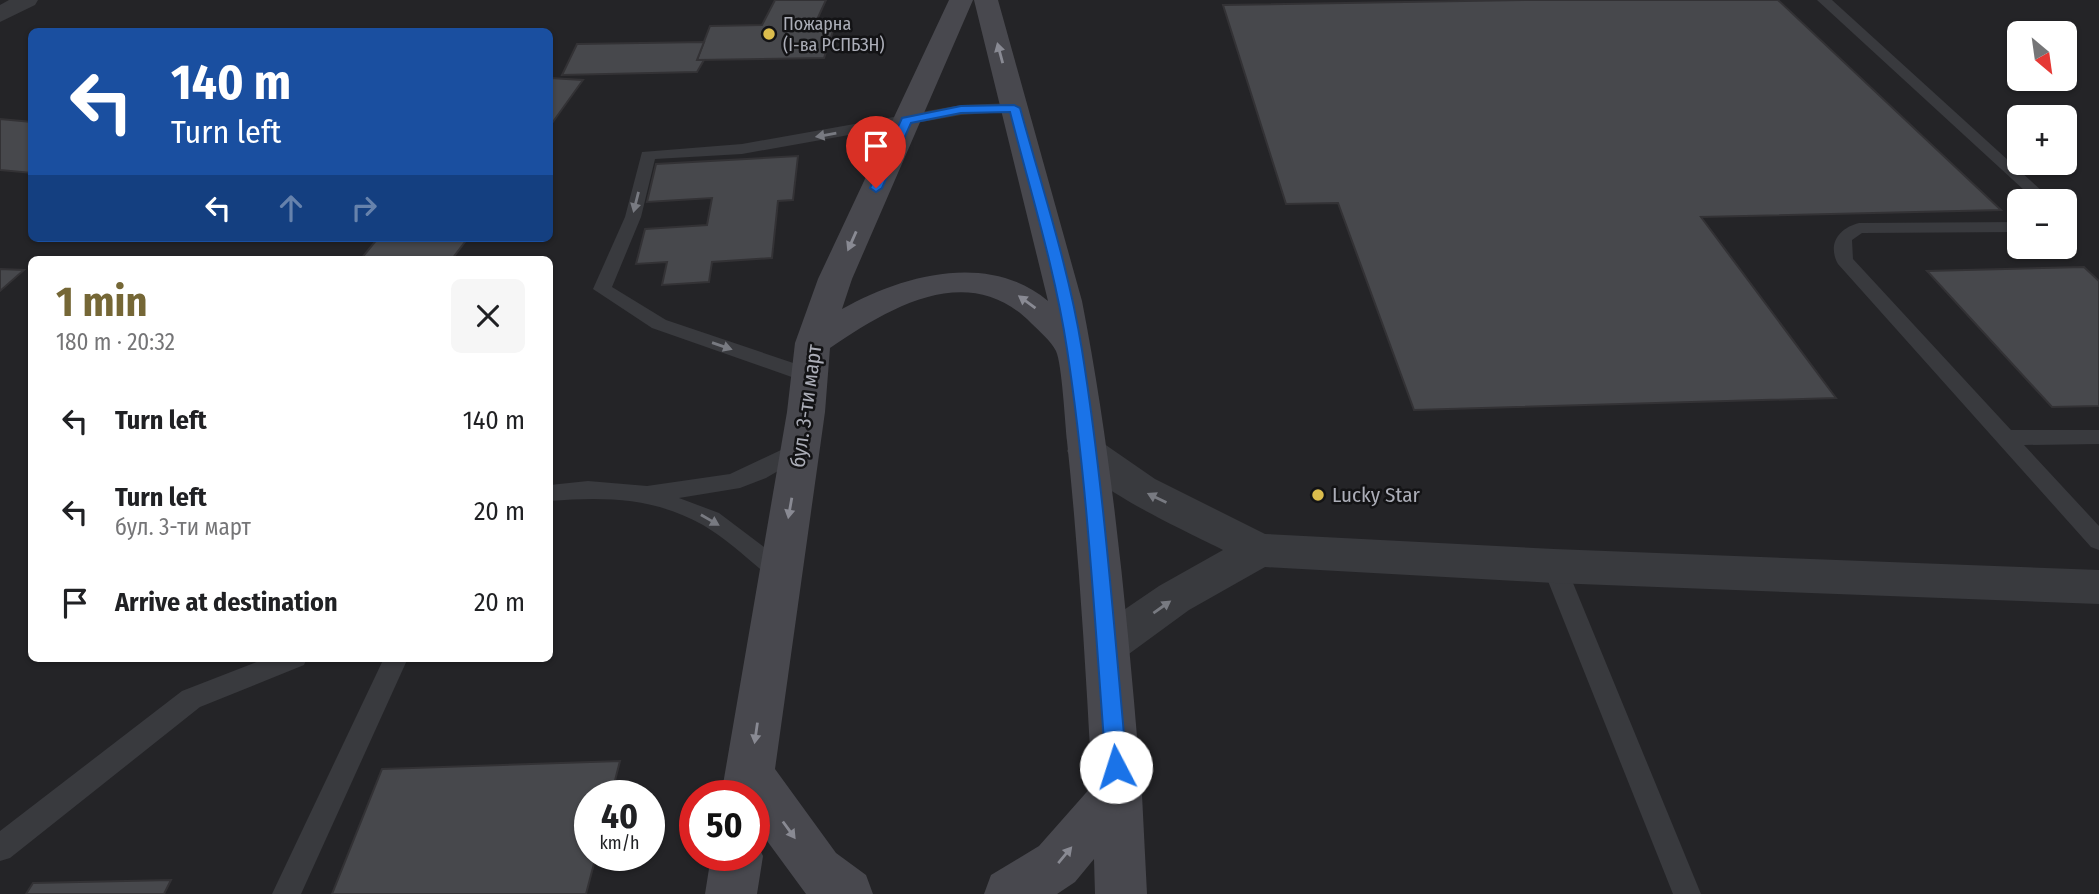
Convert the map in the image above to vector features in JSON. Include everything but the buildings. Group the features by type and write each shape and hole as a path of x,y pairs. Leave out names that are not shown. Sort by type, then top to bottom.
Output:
{"main road":[{"name":"бул. 3-ти март","path":"749,780 800,449 811,359 835,279 961,0"},
{"path":"986,0 1065,301 1074,350 1119,791 1121,894"},
{"path":"811,359 861,311 894,295 927,285 981,283 1014,292 1040,311 1074,350"},
{"path":"1010,894 1057,864 1119,791"},
{"path":"770,813 818,871 848,894"},
{"path":"731,894 735,871"}],"street":[{"path":"0,15 26,0"},
{"path":"1086,451 1141,491 1259,550 1554,566 2099,587"},
{"path":"1106,646 1174,598 1259,550"}],"lane":[{"path":"1824,0 2033,189"},
{"path":"811,359 659,324 602,289 633,217 648,155 742,149 961,110 1014,108"},
{"path":"2007,227 1859,228 1849,232 1843,239 1841,249 1844,260 2099,541"},
{"path":"2005,438 2099,437"},
{"path":"553,493 588,489 647,494 732,482 758,472 800,449"},
{"path":"647,494 711,519 780,572"},
{"path":"1554,566 1687,894"},
{"path":"0,848 191,699 285,662"},
{"path":"286,894 394,662"}],"shaded area":[{"path":"0,0 2099,0 2099,894 0,894"}],"place":[{"name":"Пожарна (I-ва РСПБЗН)","path":"769,34"},
{"name":"Lucky Star","path":"1318,495"}],"route":[{"path":"876,188 906,121 961,110 1014,108 1065,301 1074,350 1098,546 1116,767"}]}
